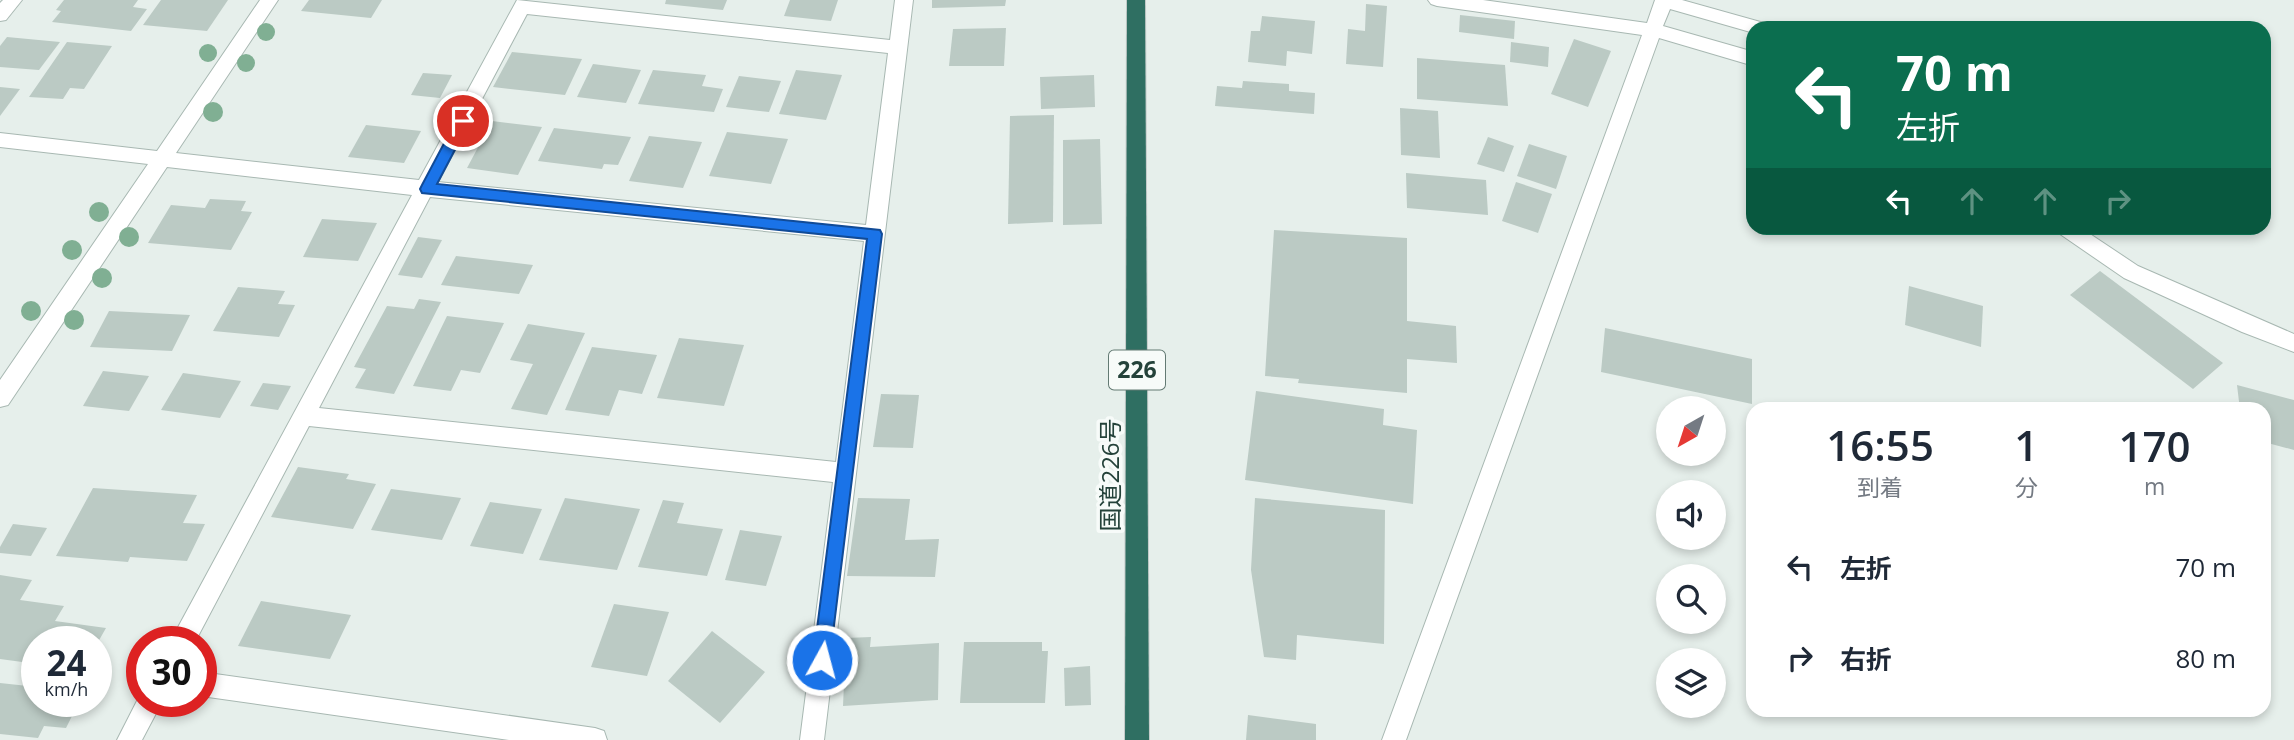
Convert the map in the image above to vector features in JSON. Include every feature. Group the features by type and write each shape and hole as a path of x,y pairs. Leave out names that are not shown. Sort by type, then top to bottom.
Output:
{"highway":[{"name":"国道226号","path":"1136,0 1137,740"}],"street":[{"path":"0,15 13,0"},
{"path":"0,398 269,0"},
{"path":"812,740 904,0"},
{"path":"1437,0 1654,30 1746,57"},
{"path":"1394,740 1664,0 1746,24"},
{"path":"191,626 524,4 898,47"},
{"path":"0,140 427,189 875,234"},
{"path":"2077,235 2131,272 2249,326 2294,343"},
{"path":"305,416 846,473"},
{"path":"217,686 595,740"},
{"path":"129,740 142,717"}],"building":[{"path":"64,0 138,0 133,7 147,9 131,31 52,22 61,11 56,10"},
{"path":"161,0 228,0 207,31 143,25"},
{"path":"309,0 382,0 371,18 301,11"},
{"path":"666,0 727,0 723,10 665,4"},
{"path":"790,0 838,0 831,21 784,16"},
{"path":"932,0 1006,0 1005,6 932,8"},
{"path":"1366,4 1387,6 1383,67 1346,64 1348,29 1365,31"},
{"path":"1460,15 1515,21 1514,39 1459,32"},
{"path":"1262,16 1315,21 1312,54 1287,51 1286,66 1248,62 1251,31 1260,31"},
{"path":"1006,28 1004,66 949,66 953,29"},
{"path":"7,37 60,42 39,70 0,67 0,46"},
{"path":"1574,39 1611,51 1588,107 1551,94"},
{"path":"67,42 112,46 84,89 70,88 63,99 29,97"},
{"path":"1511,42 1549,47 1548,67 1510,62"},
{"path":"512,52 582,59 565,95 493,87"},
{"path":"1417,58 1505,65 1508,106 1417,99"},
{"path":"593,64 641,70 626,103 577,97"},
{"path":"653,70 706,75 702,86 723,89 714,112 638,104"},
{"path":"796,70 842,75 826,120 779,114"},
{"path":"423,73 452,75 440,98 411,95"},
{"path":"1094,75 1095,107 1041,109 1040,77"},
{"path":"739,76 781,81 769,112 726,107"},
{"path":"1243,81 1289,84 1289,91 1315,93 1314,114 1215,106 1217,86 1242,88"},
{"path":"0,87 20,89 0,116"},
{"path":"1400,108 1438,111 1440,158 1401,155"},
{"path":"1054,115 1053,222 1008,224 1010,116"},
{"path":"492,121 542,127 518,175 467,168"},
{"path":"366,125 421,131 404,163 348,157"},
{"path":"554,128 631,137 618,165 604,164 602,169 538,161"},
{"path":"727,132 788,139 771,184 709,176"},
{"path":"649,136 702,142 683,188 629,181"},
{"path":"1488,137 1514,146 1504,172 1477,164"},
{"path":"1100,139 1102,224 1063,225 1063,140"},
{"path":"1529,144 1567,156 1556,189 1517,176"},
{"path":"1406,173 1486,180 1488,215 1407,208"},
{"path":"1516,182 1552,194 1538,233 1502,221"},
{"path":"210,199 246,201 241,211 252,212 231,250 148,243 171,205 205,208"},
{"path":"322,219 377,223 358,261 303,257"},
{"path":"1274,230 1407,238 1407,321 1456,326 1457,363 1407,359 1407,393 1298,383 1299,379 1265,376"},
{"path":"418,237 442,240 422,278 398,275"},
{"path":"456,256 533,265 519,294 441,285"},
{"path":"2100,271 2223,363 2193,389 2070,295"},
{"path":"1909,286 1983,306 1981,347 1905,325"},
{"path":"238,287 285,291 278,304 295,305 279,337 213,331"},
{"path":"419,299 441,302 394,394 355,388 366,369 354,367 387,306 414,309"},
{"path":"109,311 190,315 172,351 90,347"},
{"path":"447,316 504,323 480,373 461,370 451,391 413,386"},
{"path":"528,324 585,333 547,415 511,409 533,364 510,360"},
{"path":"1605,328 1752,359 1752,402 1601,372"},
{"path":"679,338 744,345 724,406 657,398"},
{"path":"592,347 657,355 642,394 619,390 609,416 565,410"},
{"path":"103,371 149,376 129,411 83,406"},
{"path":"183,373 241,381 220,418 161,410"},
{"path":"263,383 291,386 278,410 250,406"},
{"path":"2237,385 2294,400 2294,450 2271,444 2271,402 2239,402"},
{"path":"1256,391 1384,409 1383,425 1417,430 1413,504 1245,480"},
{"path":"881,394 919,395 913,448 873,447"},
{"path":"298,467 349,474 346,479 376,484 353,529 271,517"},
{"path":"93,488 197,495 183,523 205,524 187,561 130,557 128,562 56,556"},
{"path":"391,489 461,498 442,540 371,530"},
{"path":"565,498 640,509 617,570 539,560"},
{"path":"858,498 910,499 905,540 939,539 935,577 847,576"},
{"path":"1255,498 1385,510 1384,644 1297,635 1296,660 1264,657 1251,570"},
{"path":"663,500 684,503 677,523 723,529 707,576 638,567"},
{"path":"490,502 542,509 523,554 470,546"},
{"path":"13,524 47,528 31,556 0,553 0,547"},
{"path":"740,530 782,536 766,586 725,580"},
{"path":"0,575 32,580 20,600 64,606 55,621 91,626 21,626 21,662 0,659"},
{"path":"261,601 351,615 330,659 238,646"},
{"path":"614,604 669,612 647,676 591,667"},
{"path":"712,631 765,672 720,723 668,681"},
{"path":"871,637 870,647 939,643 938,700 843,706 846,638"},
{"path":"964,642 1042,642 1042,651 1048,651 1045,703 960,703"},
{"path":"1090,666 1091,705 1065,706 1064,668"},
{"path":"0,683 21,685 21,717 72,717 66,728 44,726 38,738 0,734"},
{"path":"1248,715 1316,724 1316,740 1246,740"}],"route":[{"path":"463,121 427,189 875,234 822,660"}]}
